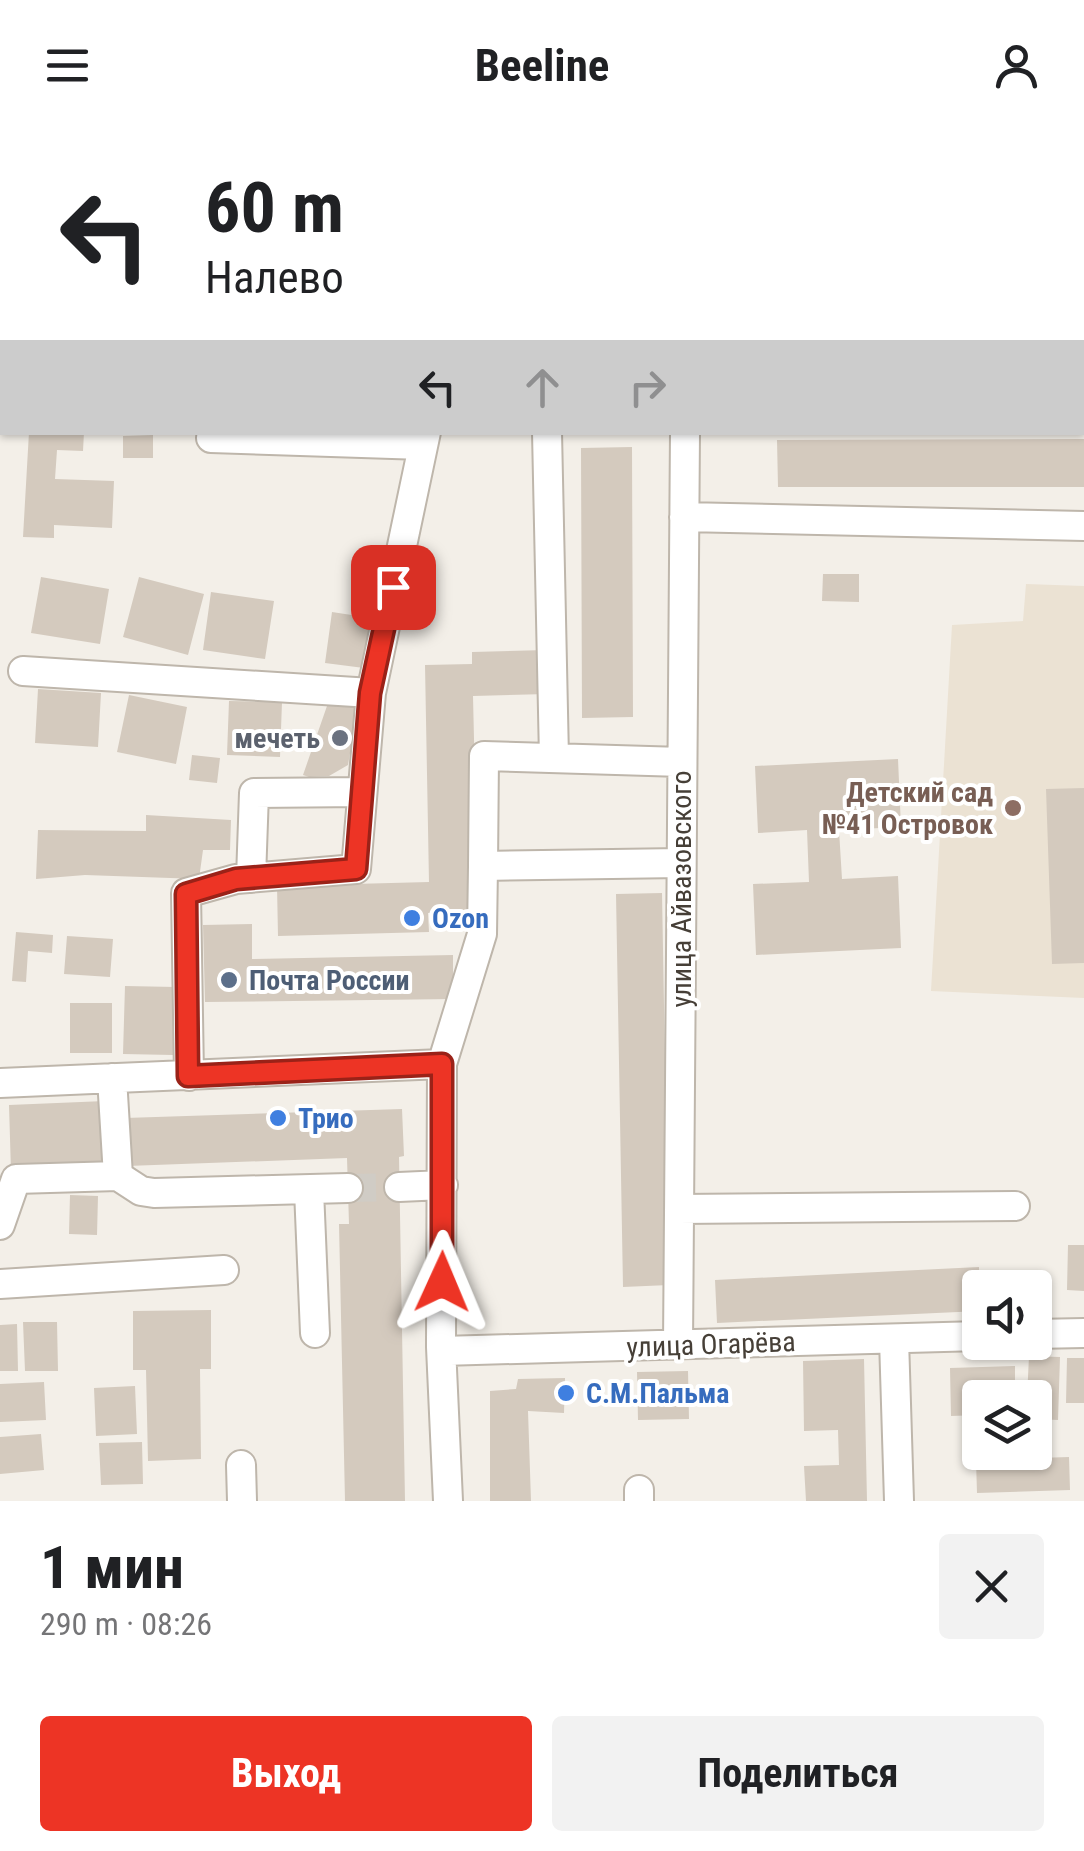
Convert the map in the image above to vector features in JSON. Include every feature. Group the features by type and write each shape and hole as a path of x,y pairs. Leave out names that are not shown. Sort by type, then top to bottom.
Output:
{"street":[{"path":"547,435 554,758"},
{"name":"улица Айвазовского","path":"678,1345 684,435"},
{"path":"188,1076 186,894 251,878 356,869 370,693 425,439 212,438"},
{"path":"684,516 1084,526"},
{"path":"22,671 370,693"},
{"path":"448,1501 442,1351 442,1064 482,934 484,756 682,762"},
{"path":"251,878 254,792 362,792"},
{"path":"482,866 682,863"},
{"path":"0,1083 442,1064"},
{"path":"112,1078 118,1176"},
{"path":"0,1225 16,1179 118,1176 141,1191 154,1193 348,1188"},
{"path":"399,1187 444,1186"},
{"path":"309,1190 315,1333"},
{"path":"679,1209 1015,1206"},
{"path":"0,1284 224,1270"},
{"path":"1052,1334 1084,1333"},
{"name":"улица Огарёва","path":"442,1351 962,1337"},
{"path":"894,1339 899,1501"},
{"path":"241,1465 242,1501"}],"shaded area":[{"name":"Детский сад №41 Островок","path":"1026,584 1084,586 1084,998 931,991 952,625 1023,621"}],"building":[{"path":"29,435 84,435 83,451 57,450 55,479 114,481 112,528 54,525 54,538 23,537"},
{"path":"153,435 153,458 123,458 123,436"},
{"path":"1084,439 1084,487 778,487 777,440"},
{"path":"632,447 633,717 582,718 581,448"},
{"path":"823,574 859,574 859,602 822,601"},
{"path":"41,577 109,589 100,644 31,633"},
{"path":"139,577 204,594 188,655 123,637"},
{"path":"211,592 274,601 265,659 203,650"},
{"path":"332,612 371,618 364,668 325,663"},
{"path":"546,650 547,694 473,696 478,911 428,913 429,932 278,936 277,886 429,882 425,665 472,664 472,652"},
{"path":"38,689 101,693 98,747 35,743"},
{"path":"129,695 187,707 176,764 117,752"},
{"path":"229,701 282,702 280,757 227,755"},
{"name":"мечеть","path":"327,706 358,706 348,765 329,776 309,777 303,775"},
{"path":"192,755 220,758 217,783 189,780"},
{"path":"898,759 901,827 839,830 842,879 898,876 901,948 756,955 753,884 809,882 807,830 758,833 755,766"},
{"path":"1084,788 1084,963 1052,964 1046,789"},
{"path":"146,815 231,820 230,850 203,850 199,879 85,875 36,879 38,830 146,831"},
{"path":"662,893 669,1285 623,1287 616,894"},
{"path":"252,924 252,959 453,955 453,999 205,1002 203,925"},
{"path":"16,932 53,935 52,953 28,951 26,982 12,981"},
{"path":"67,936 113,939 110,977 64,974"},
{"path":"125,986 176,987 173,1055 123,1054"},
{"path":"70,1003 112,1003 112,1053 70,1053"},
{"path":"105,1101 108,1169 11,1172 9,1105"},
{"path":"402,1109 404,1156 399,1157 405,1501 345,1501 339,1224 349,1224 347,1158 127,1166 125,1118"},
{"path":"70,1195 98,1196 97,1235 69,1234"},
{"path":"1068,1245 1084,1245 1084,1291 1067,1290"},
{"path":"979,1267 962,1270 962,1312 717,1323 715,1280"},
{"path":"211,1310 211,1369 200,1369 201,1459 148,1461 146,1370 133,1370 133,1311"},
{"path":"23,1322 57,1322 58,1371 25,1371"},
{"path":"17,1324 18,1371 0,1371 0,1325"},
{"path":"1060,1357 1058,1420 1052,1420 1052,1380 1028,1380 1029,1360"},
{"path":"1067,1358 1084,1358 1084,1403 1066,1403"},
{"path":"864,1359 867,1501 806,1501 804,1466 839,1465 838,1430 804,1431 803,1361"},
{"path":"1015,1366 1015,1380 962,1380 962,1416 951,1416 950,1368"},
{"path":"688,1371 689,1419 638,1420 637,1372"},
{"path":"565,1378 564,1413 528,1411 531,1501 490,1501 490,1391 516,1389 518,1379"},
{"path":"44,1382 46,1420 0,1422 0,1384"},
{"path":"135,1386 137,1434 96,1436 94,1388"},
{"path":"41,1434 44,1470 0,1474 0,1437"},
{"path":"142,1442 143,1484 101,1485 99,1443"},
{"path":"1069,1457 1070,1490 977,1493 976,1470 1052,1470 1052,1458"}],"tunnel":[{"path":"348,1188 399,1187"}],"place":[{"name":"мечеть","path":"340,738"},
{"name":"Детский сад №41 Островок","path":"1013,808"},
{"name":"Ozon","path":"412,918"},
{"name":"Почта России","path":"229,980"},
{"name":"Трио","path":"278,1118"},
{"name":"С.М.Пальма","path":"566,1393"}],"route":[{"path":"393,587 370,693 356,869 236,879 186,894 188,1076 442,1064 442,1282"}]}
